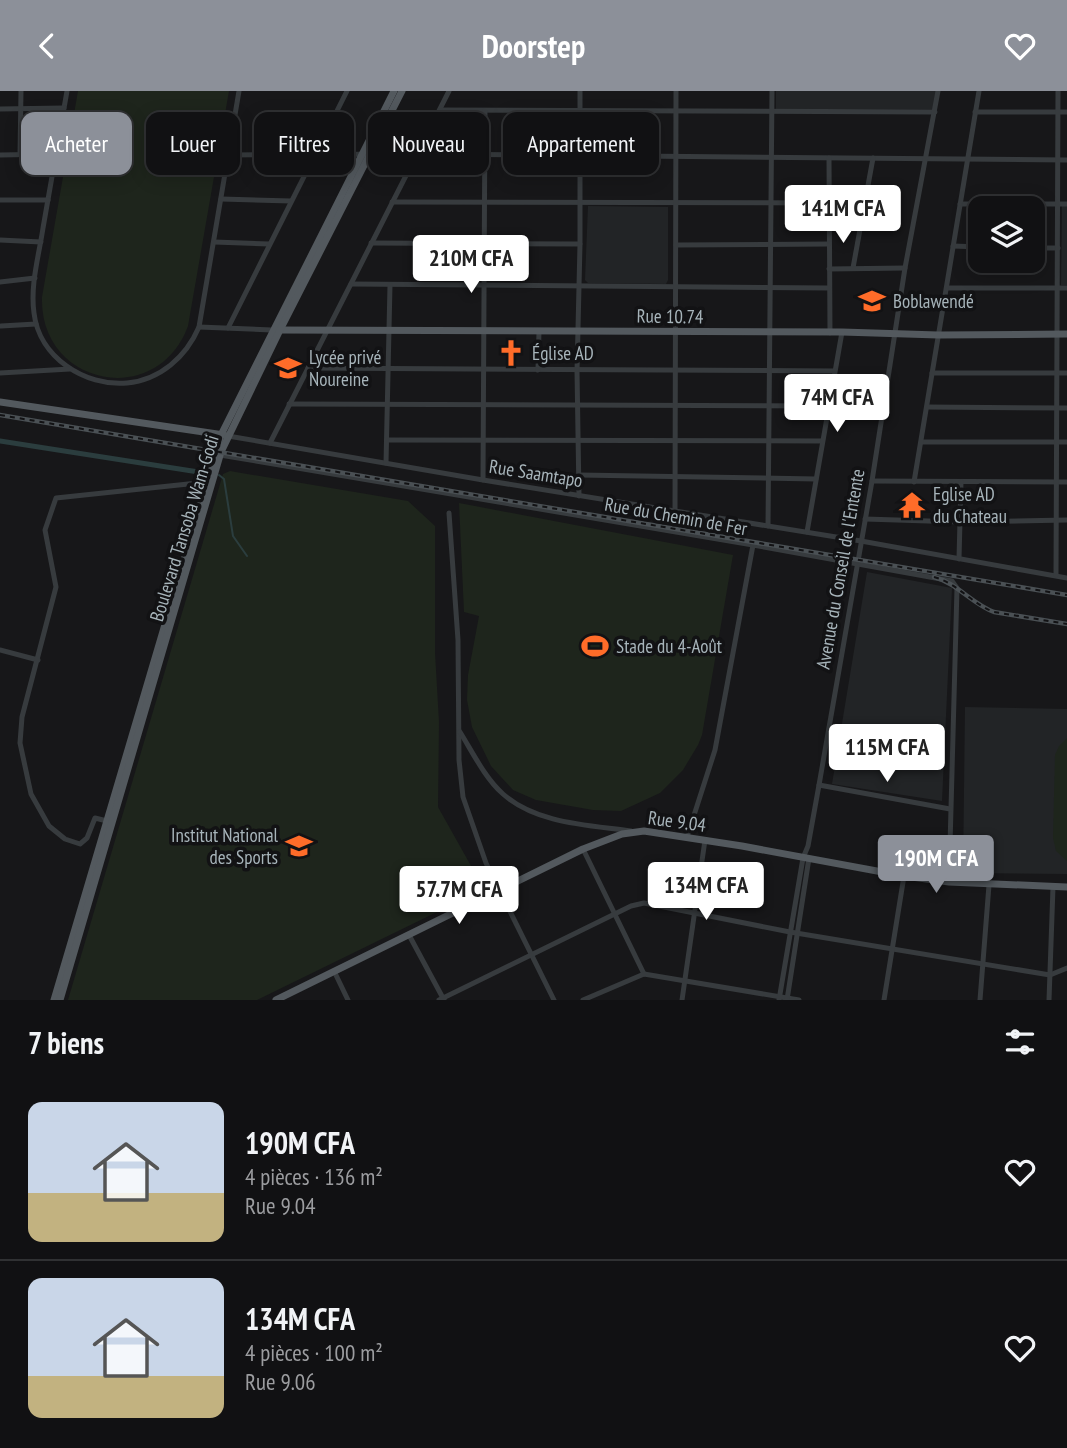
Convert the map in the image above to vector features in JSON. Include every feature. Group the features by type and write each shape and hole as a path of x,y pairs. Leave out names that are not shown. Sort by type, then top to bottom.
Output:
{"main road":[{"name":"Boulevard Tansoba Wam-Godi","path":"54,1000 207,482 224,435 365,155 394,91"},
{"name":"Boulevard Tansoba Wam-Godi","path":"365,155 402,91"},
{"name":"Rue 10.74","path":"276,330 1067,334"},
{"name":"Rue Saamtapo","path":"0,402 224,435"},
{"name":"Boulevard Tansoba Wam-Godi","path":"60,1000 224,435"},
{"name":"Rue 9.04","path":"276,1000 583,849 633,831 687,837 949,882 1067,887"}],"street":[{"path":"0,155 20,155 21,91"},
{"path":"63,112 67,91"},
{"path":"235,112 239,91"},
{"path":"337,112 347,91"},
{"path":"449,91 440,110 935,112"},
{"path":"580,91 580,110"},
{"path":"675,511 676,91"},
{"path":"768,526 772,91"},
{"name":"Avenue du Conseil de l'Entente","path":"783,999 798,933 808,846 872,481 905,268 938,91"},
{"path":"914,482 979,91"},
{"path":"1056,575 1058,91"},
{"path":"0,109 64,108"},
{"path":"975,112 1067,112"},
{"path":"354,155 368,155"},
{"path":"659,157 1067,160"},
{"path":"830,158 830,333"},
{"path":"853,268 873,158"},
{"path":"52,175 35,278 33,311 36,324 49,349 70,369 89,379 122,384 147,379 162,372 181,356 199,327 225,175"},
{"path":"228,328 305,175"},
{"path":"270,443 406,175"},
{"path":"483,481 485,175"},
{"path":"579,496 581,175"},
{"path":"221,199 291,201"},
{"path":"0,200 48,200"},
{"path":"392,202 830,203"},
{"path":"960,204 1067,204"},
{"path":"0,240 41,242"},
{"path":"214,242 269,244"},
{"path":"371,243 580,244"},
{"path":"676,245 830,244"},
{"path":"953,246 968,247"},
{"path":"1045,248 1058,248"},
{"path":"829,269 905,268"},
{"path":"0,282 35,278"},
{"path":"351,284 829,288"},
{"path":"386,463 390,285"},
{"path":"947,288 1067,288"},
{"path":"1,326 36,324"},
{"path":"199,327 276,330"},
{"path":"538,370 539,331"},
{"path":"807,532 842,332"},
{"path":"308,367 834,371"},
{"path":"0,373 70,369"},
{"path":"932,373 1067,373"},
{"path":"289,404 484,407 829,406"},
{"path":"927,407 1067,408"},
{"name":"Rue Saamtapo","path":"224,435 1067,578"},
{"path":"387,440 822,442"},
{"path":"922,442 1067,442"},
{"name":"Rue du Chemin de Fer","path":"220,455 948,579 955,583 957,588 950,809"},
{"path":"579,475 816,479"},
{"path":"872,481 1067,482"},
{"path":"107,821 94,818 87,838 80,843 65,839 50,826 31,794 20,743 22,717 56,587 45,530 56,498 207,482"},
{"path":"958,559 961,482"},
{"path":"449,513 463,797 475,835 500,891 554,1000"},
{"path":"865,519 1067,520"},
{"path":"687,837 715,750 753,545"},
{"path":"1057,556 1067,556"},
{"path":"0,650 38,660"},
{"path":"458,730 490,779 522,809 541,816 633,831"},
{"path":"819,785 950,809 949,882"},
{"path":"682,1000 705,841"},
{"path":"583,849 644,974"},
{"name":"Avenue du Conseil de l'Entente","path":"783,999 790,932 806,859"},
{"path":"884,1000 904,876"},
{"path":"980,1000 989,885"},
{"path":"1049,1000 1053,887"},
{"path":"410,935 442,999 644,903 790,932 1050,975 1067,968"},
{"path":"334,971 348,1000"},
{"path":"583,1000 644,974 800,1000"}],"shaded area":[{"path":"78,91 229,91 225,112 146,112 146,175 214,175 188,326 173,353 152,369 127,377 102,376 79,367 59,351 46,327 42,297 63,175 132,175 132,112 74,112"},
{"path":"776,91 937,91 934,109 776,109"},
{"path":"588,206 668,207 666,284 588,283 585,280"},
{"path":"1062,206 1067,206 1067,285 1061,285"},
{"path":"230,471 408,501 435,526 438,807 484,889 257,1000 68,1000 223,474"},
{"name":"Stade du 4-Août","path":"459,503 733,555 702,735 683,770 660,793 621,811 593,810 536,800 513,790 491,766 472,727 467,700 468,675 479,616 464,612"},
{"path":"867,572 952,588 942,801 832,784"},
{"path":"965,707 1067,709 1067,874 963,873"},
{"path":"1067,738 1067,861 1056,851 1053,838 1055,755"}],"waterway":[{"path":"0,441 205,473"},
{"path":"219,475 224,479 233,536 247,556"}],"railway":[{"path":"0,415 1067,595"},
{"path":"934,577 994,612 1067,624"}],"place":[{"name":"Boblawendé","path":"872,301"},
{"name":"Église AD","path":"511,353"},
{"name":"Lycée privé Noureine","path":"288,368"},
{"name":"Eglise AD du Chateau","path":"912,505"},
{"name":"Stade du 4-Août","path":"595,646"},
{"name":"Institut National des Sports","path":"299,846"}]}
